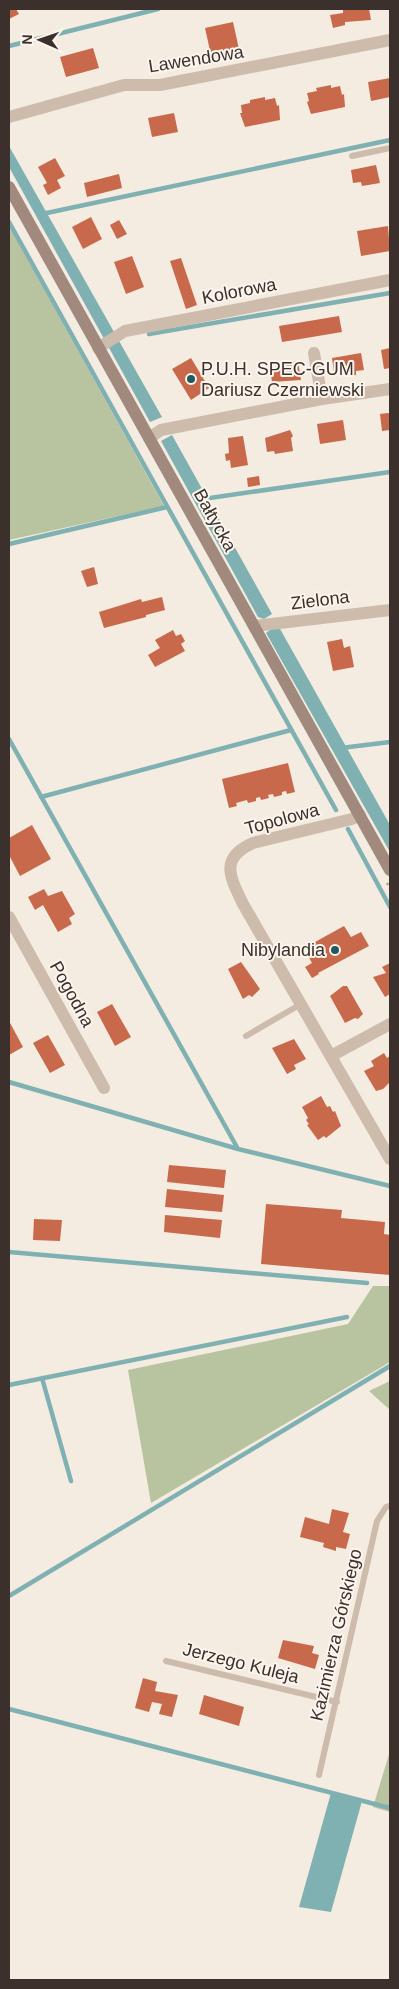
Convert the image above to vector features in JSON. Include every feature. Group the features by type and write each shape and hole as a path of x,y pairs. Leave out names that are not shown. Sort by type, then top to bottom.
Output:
{"main road":[{"name":"Bałtycka","path":"9,187 102,346 149,438 390,870"}],"street":[{"name":"Lawendowa","path":"9,117 124,86 160,85 390,40"},
{"name":"Kolorowa","path":"102,346 118,334 390,280"},
{"path":"314,353 322,399"},
{"path":"149,438 161,430 322,399 390,389"},
{"name":"Zielona","path":"254,626 390,610"},
{"name":"Topolowa","path":"360,815 352,819 252,843 239,849 231,859 229,870 234,885 390,1159"},
{"name":"Pogodna","path":"9,917 104,1088"},
{"path":"331,1056 390,1024"}],"lane":[{"path":"352,156 390,148"},
{"path":"246,1036 301,1004"},
{"name":"Kazimierza Górskiego","path":"319,1775 377,1520 386,1507 390,1506"},
{"name":"Jerzego Kuleja","path":"166,1660 337,1702"}],"green space":[{"path":"9,226 164,506 9,540"},
{"path":"373,1286 390,1286 390,1362 151,1503 128,1370 348,1324"},
{"path":"390,1381 390,1410 369,1391"},
{"path":"390,1751 390,1812 373,1807"}],"water":[{"path":"9,146 162,417 150,422 9,167"},
{"path":"172,435 272,614 264,619 258,617 161,441"},
{"path":"279,627 390,825 390,852 266,633 271,629"},
{"path":"331,1793 362,1801 331,1912 299,1907"}],"building":[{"path":"9,9 16,9 19,14 9,19"},
{"path":"343,9 369,9 371,20 345,22 345,25 333,28 330,15 343,13"},
{"path":"233,22 239,49 211,55 205,28"},
{"path":"93,48 99,68 66,77 60,57"},
{"path":"390,78 390,97 371,101 368,82"},
{"path":"331,85 331,88 340,86 342,95 344,94 345,107 311,114 307,102 309,101 307,93 317,91 316,88"},
{"path":"265,97 265,100 275,98 277,106 279,105 280,120 245,127 240,113 242,113 241,105 250,103 250,100"},
{"path":"174,113 178,132 152,137 148,118"},
{"path":"55,158 65,176 57,180 61,188 48,195 43,185 47,183 38,167"},
{"path":"376,165 380,183 362,186 361,182 353,183 351,170"},
{"path":"119,174 122,188 87,197 84,183"},
{"path":"91,217 102,239 83,249 72,227"},
{"path":"119,220 127,234 117,239 110,225"},
{"path":"388,226 390,251 361,256 357,231"},
{"path":"132,256 144,287 126,294 114,262"},
{"path":"181,258 197,305 186,309 170,261"},
{"path":"339,316 342,332 282,342 279,326"},
{"path":"390,348 390,368 384,369 381,350"},
{"path":"361,353 364,370 356,371 356,375 349,376 349,372 334,373 332,358"},
{"name":"P.U.H. SPEC-GUM Dariusz Czerniewski","path":"191,358 209,388 191,400 172,369"},
{"path":"298,361 301,380 272,382 270,368"},
{"path":"380,414 390,414 390,430 382,431"},
{"path":"343,420 346,440 320,444 317,424"},
{"path":"290,430 293,436 291,438 293,451 275,454 274,451 267,452 265,438"},
{"path":"243,436 248,465 231,468 230,460 226,461 225,454 229,453 228,438"},
{"path":"259,476 260,485 248,487 247,478"},
{"path":"94,567 98,584 87,587 81,571"},
{"path":"162,597 165,610 104,628 99,612 141,599 142,602"},
{"path":"173,630 176,636 181,634 185,641 181,644 185,651 155,667 148,655 160,648 155,640"},
{"path":"342,639 344,648 350,646 354,667 333,671 327,642"},
{"path":"288,763 295,792 287,794 286,791 282,792 282,795 274,797 273,794 268,795 269,798 261,800 260,797 256,798 256,801 248,803 247,800 236,803 237,806 229,808 222,779"},
{"path":"32,825 51,859 20,876 9,855 9,838"},
{"path":"44,889 48,896 62,891 75,914 69,918 72,924 58,932 43,905 35,910 28,897"},
{"name":"Nibylandia","path":"344,926 351,937 361,932 369,946 312,978 305,967 312,963 307,954 309,953 306,947"},
{"path":"241,962 260,989 252,997 249,995 243,999 228,969"},
{"path":"390,963 390,994 385,997 373,977 386,973 382,967"},
{"path":"343,986 347,986 363,1014 358,1019 355,1018 345,1023 330,996"},
{"path":"112,1004 131,1037 115,1046 97,1012"},
{"path":"9,1021 23,1047 9,1055"},
{"path":"48,1035 65,1065 50,1073 33,1043"},
{"path":"294,1039 306,1059 294,1065 296,1069 287,1074 272,1048"},
{"path":"384,1053 387,1058 390,1056 390,1082 383,1089 376,1091 364,1071 374,1066 371,1061"},
{"path":"321,1096 327,1107 330,1106 333,1112 335,1111 341,1126 326,1138 324,1136 318,1140 307,1125 309,1124 306,1120 308,1118 302,1107"},
{"path":"169,1165 226,1170 224,1188 167,1182"},
{"path":"167,1189 224,1195 222,1212 165,1207"},
{"path":"266,1204 342,1210 341,1218 385,1222 384,1234 390,1235 390,1275 261,1264"},
{"path":"165,1215 222,1220 220,1238 164,1232"},
{"path":"34,1219 62,1220 60,1241 33,1240"},
{"path":"332,1509 349,1513 343,1532 350,1534 346,1549 336,1547 336,1551 323,1547 324,1543 300,1537 305,1517 329,1524"},
{"path":"283,1640 314,1646 312,1653 319,1655 315,1669 278,1658"},
{"path":"143,1678 157,1682 155,1691 178,1695 172,1717 159,1714 162,1704 152,1702 149,1712 135,1708"},
{"path":"204,1695 244,1707 239,1726 199,1714"}],"waterway":[{"path":"9,46 158,9"},
{"path":"42,214 390,140"},
{"path":"9,222 336,810"},
{"path":"149,334 390,293"},
{"path":"203,499 390,472"},
{"path":"9,544 167,507"},
{"path":"41,797 291,730"},
{"path":"9,739 238,1149"},
{"path":"341,748 390,742"},
{"path":"348,829 390,907"},
{"path":"9,1082 238,1149 390,1186"},
{"path":"9,1252 367,1283"},
{"path":"9,1385 347,1317"},
{"path":"9,1596 390,1366"},
{"path":"42,1378 71,1481"},
{"path":"9,1709 390,1808"}],"place":[{"name":"P.U.H. SPEC-GUM Dariusz Czerniewski","path":"191,379"},
{"name":"Nibylandia","path":"335,950"}]}
